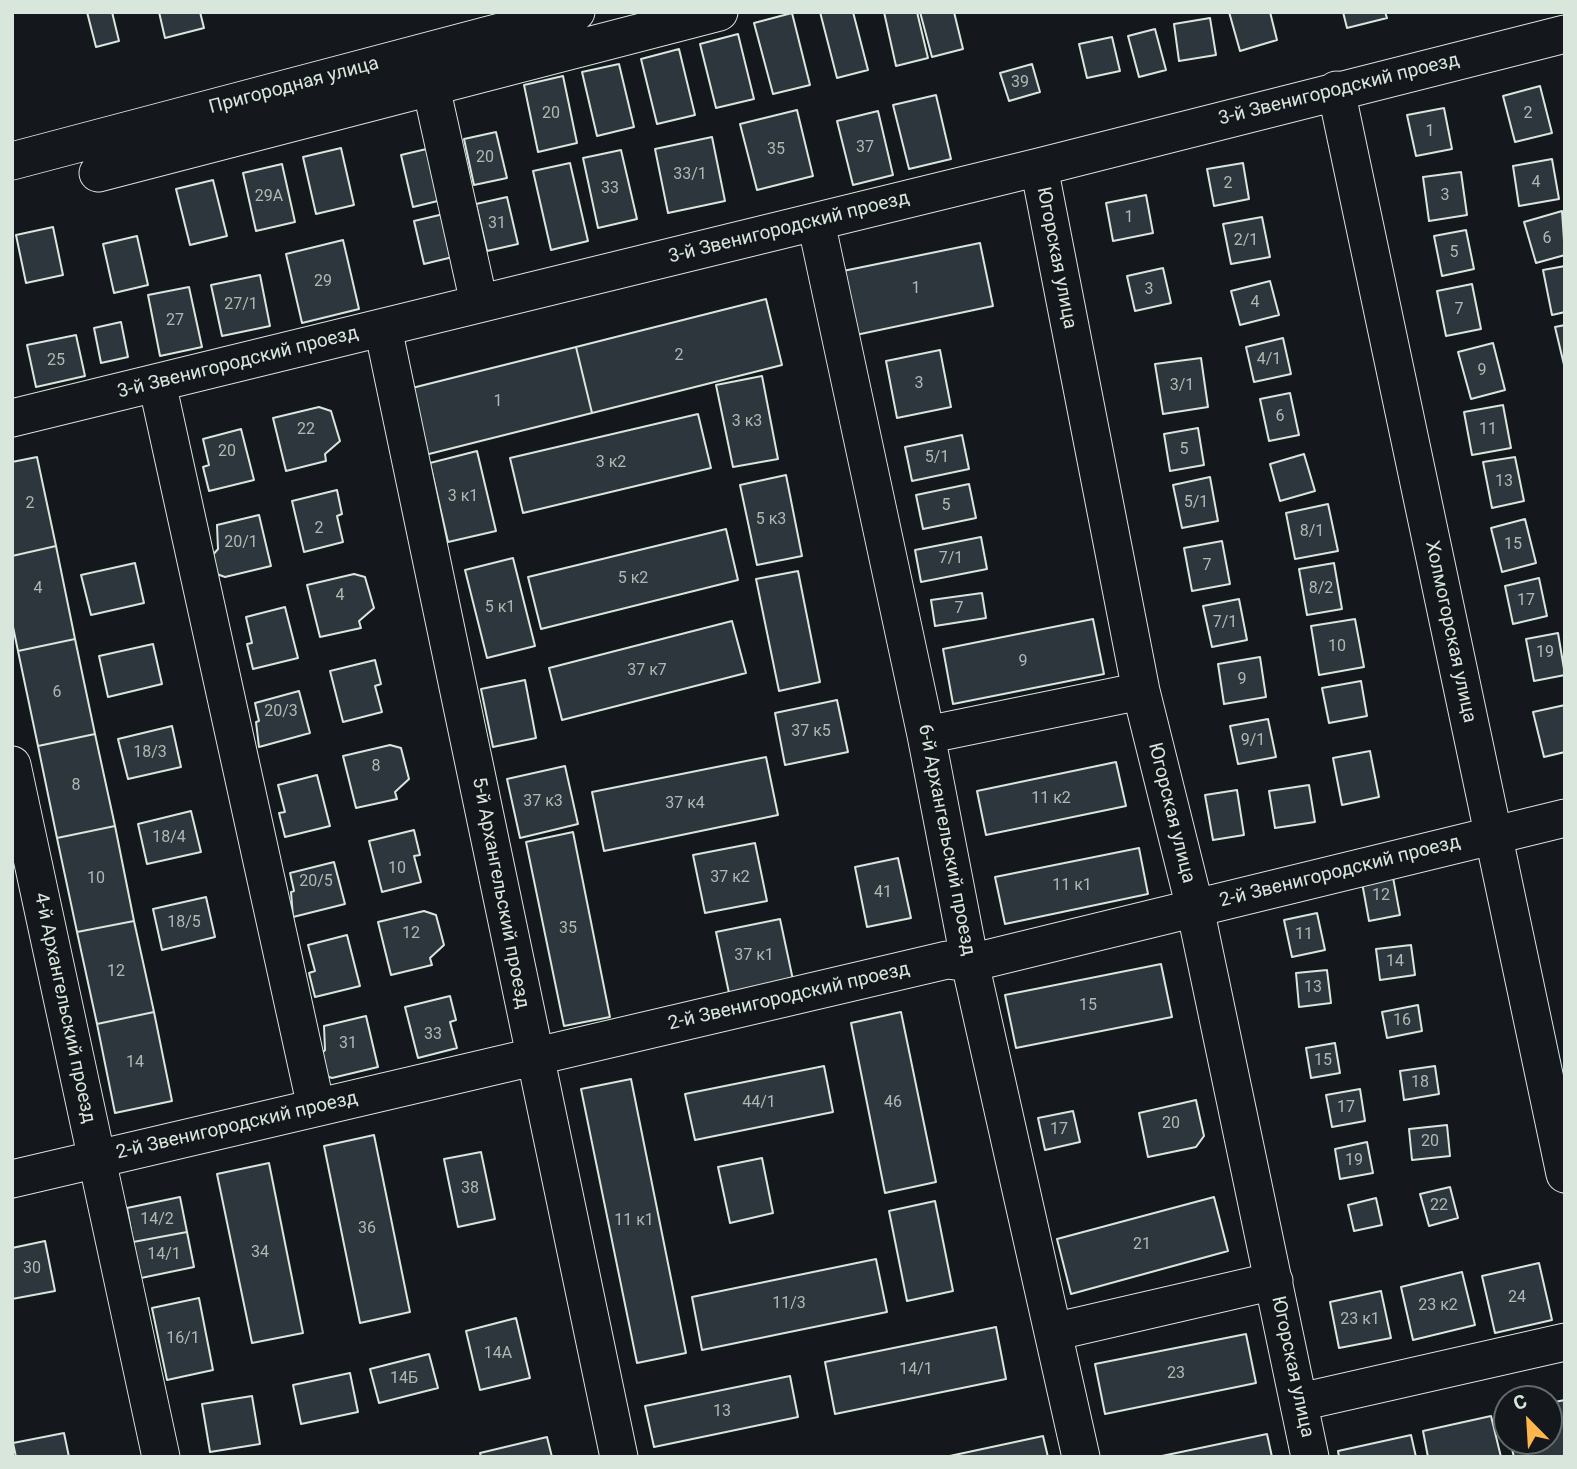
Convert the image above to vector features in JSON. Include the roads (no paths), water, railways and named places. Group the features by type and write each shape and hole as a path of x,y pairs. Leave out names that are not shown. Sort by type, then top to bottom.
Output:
{"street":[{"name":"Пригородная улица","path":"12,161 576,12"},
{"path":"98,173 719,12"},
{"name":"3-й Звенигородский проезд","path":"12,418 816,222 1565,34"},
{"path":"431,87 480,303"},
{"name":"Холмогорская улица","path":"1336,90 1565,1174"},
{"name":"Югорская улица","path":"1038,167 1141,691 1195,908 1310,1457"},
{"name":"6-й Архангельский проезд","path":"816,222 926,735 970,963 1081,1457"},
{"name":"5-й Архангельский проезд","path":"383,328 533,1056 619,1457"},
{"path":"158,383 316,1107"},
{"path":"926,735 1141,691"},
{"name":"4-й Архангельский проезд","path":"12,765 161,1457"},
{"name":"2-й Звенигородский проезд","path":"12,1179 947,960 970,963 1565,818"},
{"path":"1053,1332 1274,1281"},
{"path":"1300,1402 1565,1342"}]}
